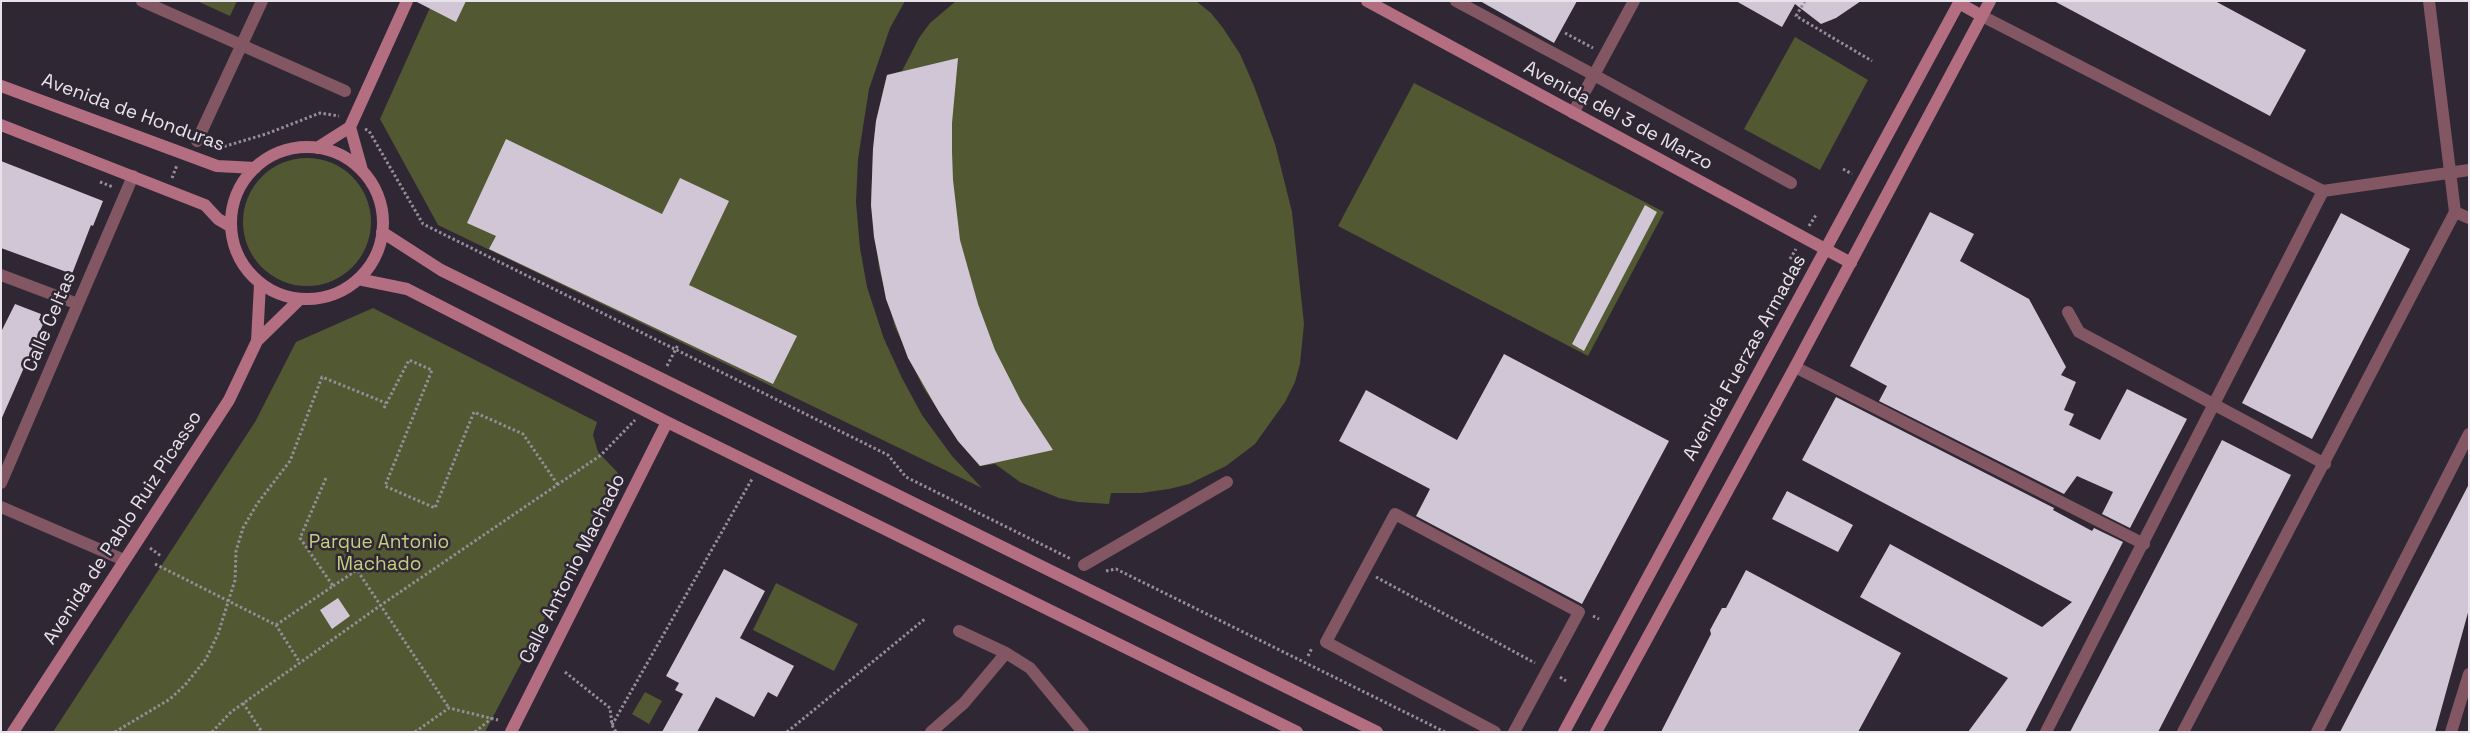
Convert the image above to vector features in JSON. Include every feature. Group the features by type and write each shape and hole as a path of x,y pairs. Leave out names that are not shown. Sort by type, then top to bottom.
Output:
{"street":[{"path":"142,1 344,91"},
{"path":"197,141 262,1"},
{"path":"317,148 351,125 407,1"},
{"name":"Avenida del 3 de Marzo","path":"1367,1 1851,263"},
{"path":"1456,1 1791,183"},
{"path":"1573,113 1634,1"},
{"path":"1596,732 1796,367 1990,1"},
{"path":"2183,732 2325,464 2455,212 2452,173 2429,1"},
{"name":"Avenida Fuerzas Armadas","path":"1564,732 1959,2 1982,16"},
{"path":"1982,16 2323,191 2469,170"},
{"name":"Avenida de Honduras","path":"1,86 216,166 254,168"},
{"path":"1,125 205,205 218,219 230,226"},
{"path":"351,125 362,170"},
{"path":"317,148 341,156 362,170 372,184 379,199 382,215 382,232 374,257 358,279 331,295 300,299 279,294 260,284 245,268 235,248 230,226 233,205 238,191 254,168 273,155 287,150 317,148"},
{"name":"Calle Celtas","path":"1,483 133,176"},
{"path":"2046,732 2144,544 2323,191"},
{"path":"2455,212 2469,218"},
{"path":"382,232 441,270 1377,732"},
{"path":"1,275 78,304"},
{"path":"358,279 407,289 667,422 1297,732"},
{"name":"Avenida de Pablo Ruiz Picasso","path":"257,341 260,284"},
{"name":"Avenida de Pablo Ruiz Picasso","path":"13,732 229,400 257,341 300,299"},
{"path":"2068,312 2079,332 2325,464"},
{"path":"1796,367 2144,544"},
{"name":"Calle Antonio Machado","path":"512,732 667,422"},
{"path":"2317,732 2469,434"},
{"path":"1084,565 1227,482"},
{"path":"1,507 124,560"},
{"path":"1495,732 1326,642 1395,514 1579,612 1514,732"},
{"path":"959,631 1006,653 1030,668 1083,732"},
{"path":"930,732 964,703 1006,653"},
{"path":"2450,732 2469,674"}],"path":[{"path":"1805,1 1796,16 1872,61"},
{"path":"1565,33 1605,55"},
{"path":"197,141 219,148 266,134 320,112 335,114 351,125 369,131 423,224 677,347 888,455 906,477 1099,572 1116,568 1445,732"},
{"path":"665,370 677,347"},
{"path":"384,408 409,360 432,370 386,486 435,508 474,412 523,434 558,485"},
{"path":"115,732 170,699 185,685 206,659 218,634 235,580 236,551 243,528 257,504 290,462 322,377 386,403"},
{"path":"212,732 231,712 243,703 381,605 601,455 640,415"},
{"path":"612,725 754,476"},
{"path":"326,478 300,538 333,586"},
{"path":"156,564 276,625 300,663"},
{"path":"276,625 357,570 449,708 498,720"},
{"path":"1364,570 1566,681"},
{"path":"1590,614 1599,619"},
{"path":"787,732 926,618"},
{"path":"1308,656 1317,640"},
{"path":"564,672 610,708 612,725 616,732"},
{"path":"243,703 262,732"},
{"path":"415,732 449,708"},
{"path":"475,732 492,718"}],"green space":[{"path":"197,1 237,1 230,16"},
{"path":"433,1 905,1 890,28 869,89 858,159 856,202 860,248 867,287 884,339 902,378 922,415 952,456 982,488 438,225 380,119"},
{"path":"956,1 1196,1 1211,13 1240,54 1275,144 1292,212 1304,324 1300,364 1295,382 1285,402 1255,444 1226,466 1189,484 1169,489 1141,493 1111,493 1109,504 1078,502 1059,498 1020,482 995,464 980,466 958,441 923,387 895,327 879,268 871,205 873,149 876,121 887,75 902,71 919,38 930,23"},
{"path":"1795,37 1868,80 1820,170 1744,129"},
{"path":"1414,83 1664,212 1588,356 1338,226"},
{"path":"307,158 331,163 343,169 352,177 360,186 366,198 371,222 366,246 360,258 352,267 343,275 331,281 307,286 283,281 271,275 262,267 254,258 248,246 243,222 248,198 254,186 262,177 271,169 283,163"},
{"name":"Parque Antonio Machado","path":"373,308 597,422 593,435 598,452 620,475 485,732 53,732 255,422 296,342"},
{"path":"776,583 858,624 834,671 753,630"},
{"path":"645,692 662,701 649,724 632,714"}],"building":[{"path":"415,1 466,1 456,22"},
{"path":"1480,1 1577,1 1554,43"},
{"path":"1736,1 1861,1 1836,18 1821,24 1795,4 1782,27"},
{"path":"2054,1 2215,1 2306,50 2270,116"},
{"path":"958,58 952,123 952,152 953,180 960,240 978,304 995,350 1021,401 1053,450 980,466 958,441 908,358 886,299 874,237 871,205 876,121 887,75"},
{"path":"506,139 662,214 680,178 729,201 689,285 797,336 773,384 489,249 496,236 467,223"},
{"path":"1,161 103,201 93,226 91,225 72,274 1,248"},
{"path":"1645,205 1657,212 1584,351 1572,344"},
{"path":"1930,212 1974,234 1960,261 2029,299 2066,367 2061,375 2076,382 2064,410 2074,414 2069,425 2100,440 2127,389 2187,419 2130,528 2102,514 2113,492 2077,476 2064,494 1879,401 1887,386 1850,366"},
{"path":"2341,213 2410,249 2312,439 2242,403"},
{"path":"15,304 41,314 39,320 44,322 1,420 1,332"},
{"path":"1504,354 1669,441 1582,604 1416,516 1430,489 1339,441 1366,390 1457,440"},
{"path":"1836,397 2054,508 2053,510 2092,531 2094,528 2123,542 2025,732 1968,732 2008,678 1860,597 1890,544 2042,627 2072,602 1802,460"},
{"path":"2222,440 2291,475 2158,732 2070,732"},
{"path":"2469,484 2469,609 2435,732 2340,732"},
{"path":"1787,491 1853,525 1838,552 1772,519"},
{"path":"724,569 765,591 740,638 794,666 777,697 768,692 754,717 716,697 697,732 662,732 683,694 675,690 679,683 666,676"},
{"path":"1746,570 1901,653 1858,732 1661,732 1711,634 1710,630 1722,608 1726,608"},
{"path":"338,598 350,616 332,629 320,610"}]}
